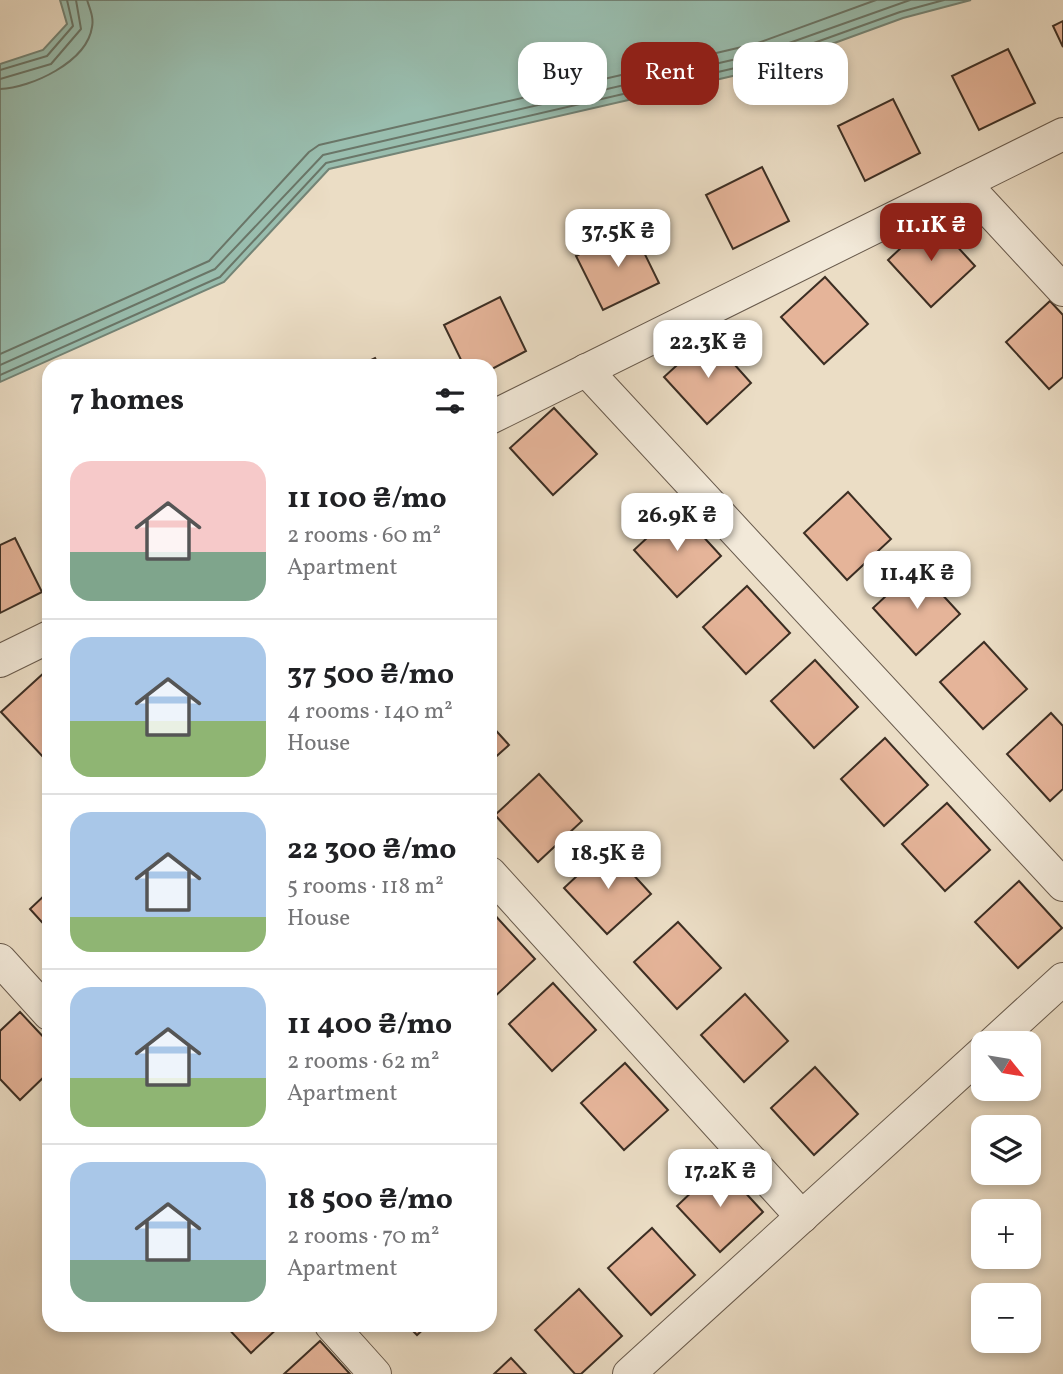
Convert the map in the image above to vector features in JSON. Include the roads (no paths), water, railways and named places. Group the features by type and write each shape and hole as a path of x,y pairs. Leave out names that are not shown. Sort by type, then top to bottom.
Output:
{"street":[{"path":"497,414 1063,134"},
{"path":"964,183 1063,290"},
{"path":"586,370 1063,885"},
{"path":"0,662 42,641"},
{"path":"497,881 802,1217"},
{"path":"6,979 42,1008"},
{"path":"1006,1031 1063,979"},
{"path":"629,1374 971,1063"},
{"path":"337,1332 375,1374"}],"water":[{"path":"60,0 971,0 903,18 837,42 733,42 733,76 719,79 719,42 621,42 621,102 607,105 607,42 518,42 518,105 607,105 329,169 224,282 52,359 42,359 42,363 0,382 0,64 43,50 67,24"}]}
